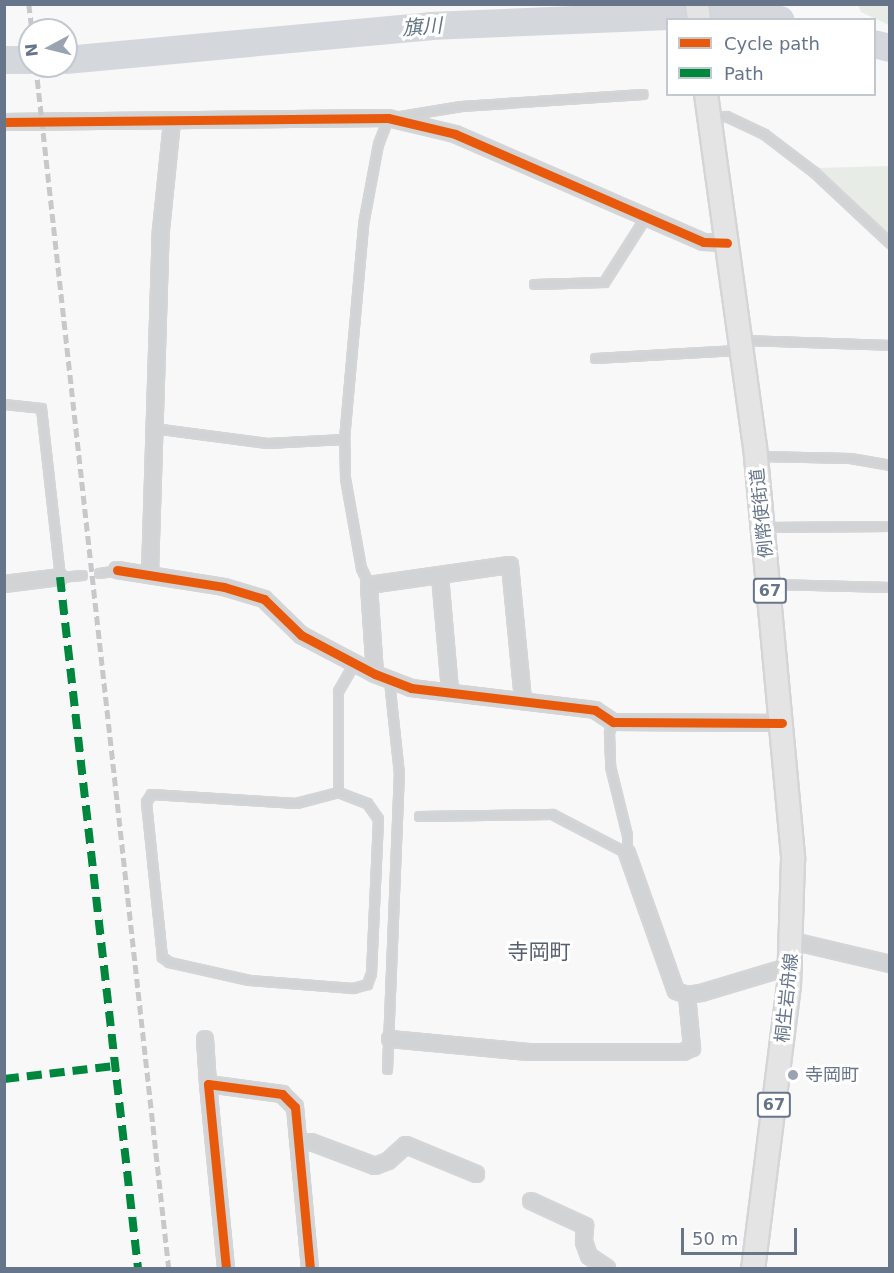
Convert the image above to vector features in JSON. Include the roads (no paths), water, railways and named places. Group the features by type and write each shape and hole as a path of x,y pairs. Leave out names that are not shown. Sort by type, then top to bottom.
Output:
{"main road":[{"name":"例幣使街道","path":"708,106 742,345 764,527 793,859 792,941"},
{"name":"桐生岩舟線","path":"753,1269 791,966 792,941"}],"street":[{"path":"4,122 388,118 455,134 702,242 727,243"},
{"path":"150,573 161,230 172,121"},
{"path":"375,674 369,585 510,565 523,701"},
{"path":"117,570 150,573 264,599 301,634 375,674 411,688 595,710 613,722 782,723"},
{"path":"440,576 450,691"},
{"path":"4,584 60,577"},
{"path":"627,854 676,992 687,996 791,966"},
{"path":"792,941 890,964"},
{"path":"390,1039 528,1052 683,1052 692,1048 687,996"},
{"path":"205,1039 226,1269"},
{"path":"208,1084 282,1094 295,1107 310,1269"},
{"path":"299,1143 310,1142 375,1166 388,1161 406,1145 476,1174"},
{"path":"531,1201 585,1226 584,1242 589,1256 607,1269"}],"lane":[{"path":"369,585 361,568 345,478 344,439 363,224 378,144 388,118 461,106 643,94"},
{"path":"708,106 764,134 832,188 890,243"},
{"path":"534,284 604,282 645,218"},
{"path":"595,358 742,345 890,345"},
{"path":"4,404 41,408 60,577 82,575"},
{"path":"153,428 267,443 344,439"},
{"path":"756,457 841,457 890,465"},
{"path":"764,527 890,526"},
{"path":"99,573 117,570"},
{"path":"769,584 890,587"},
{"path":"338,792 338,690 354,663"},
{"path":"387,1069 399,774 389,680"},
{"path":"419,816 552,814 627,854 627,835 610,766 609,732 613,722"},
{"path":"338,792 367,803 378,819 372,973 367,984 353,988 249,980 169,962 162,957 146,802 151,794 296,803 338,792"}],"waterway":[{"name":"旗川","path":"78,59 430,26 735,13 767,18"},
{"name":"旗川","path":"876,44 890,48"},
{"name":"旗川","path":"4,60 18,60"}],"railway":[{"path":"29,4 31,18"},
{"path":"37,78 169,1268"}],"place":[{"name":"寺岡町","path":"793,1075"}],"district":[{"name":"寺岡町","path":"539,952"}]}
